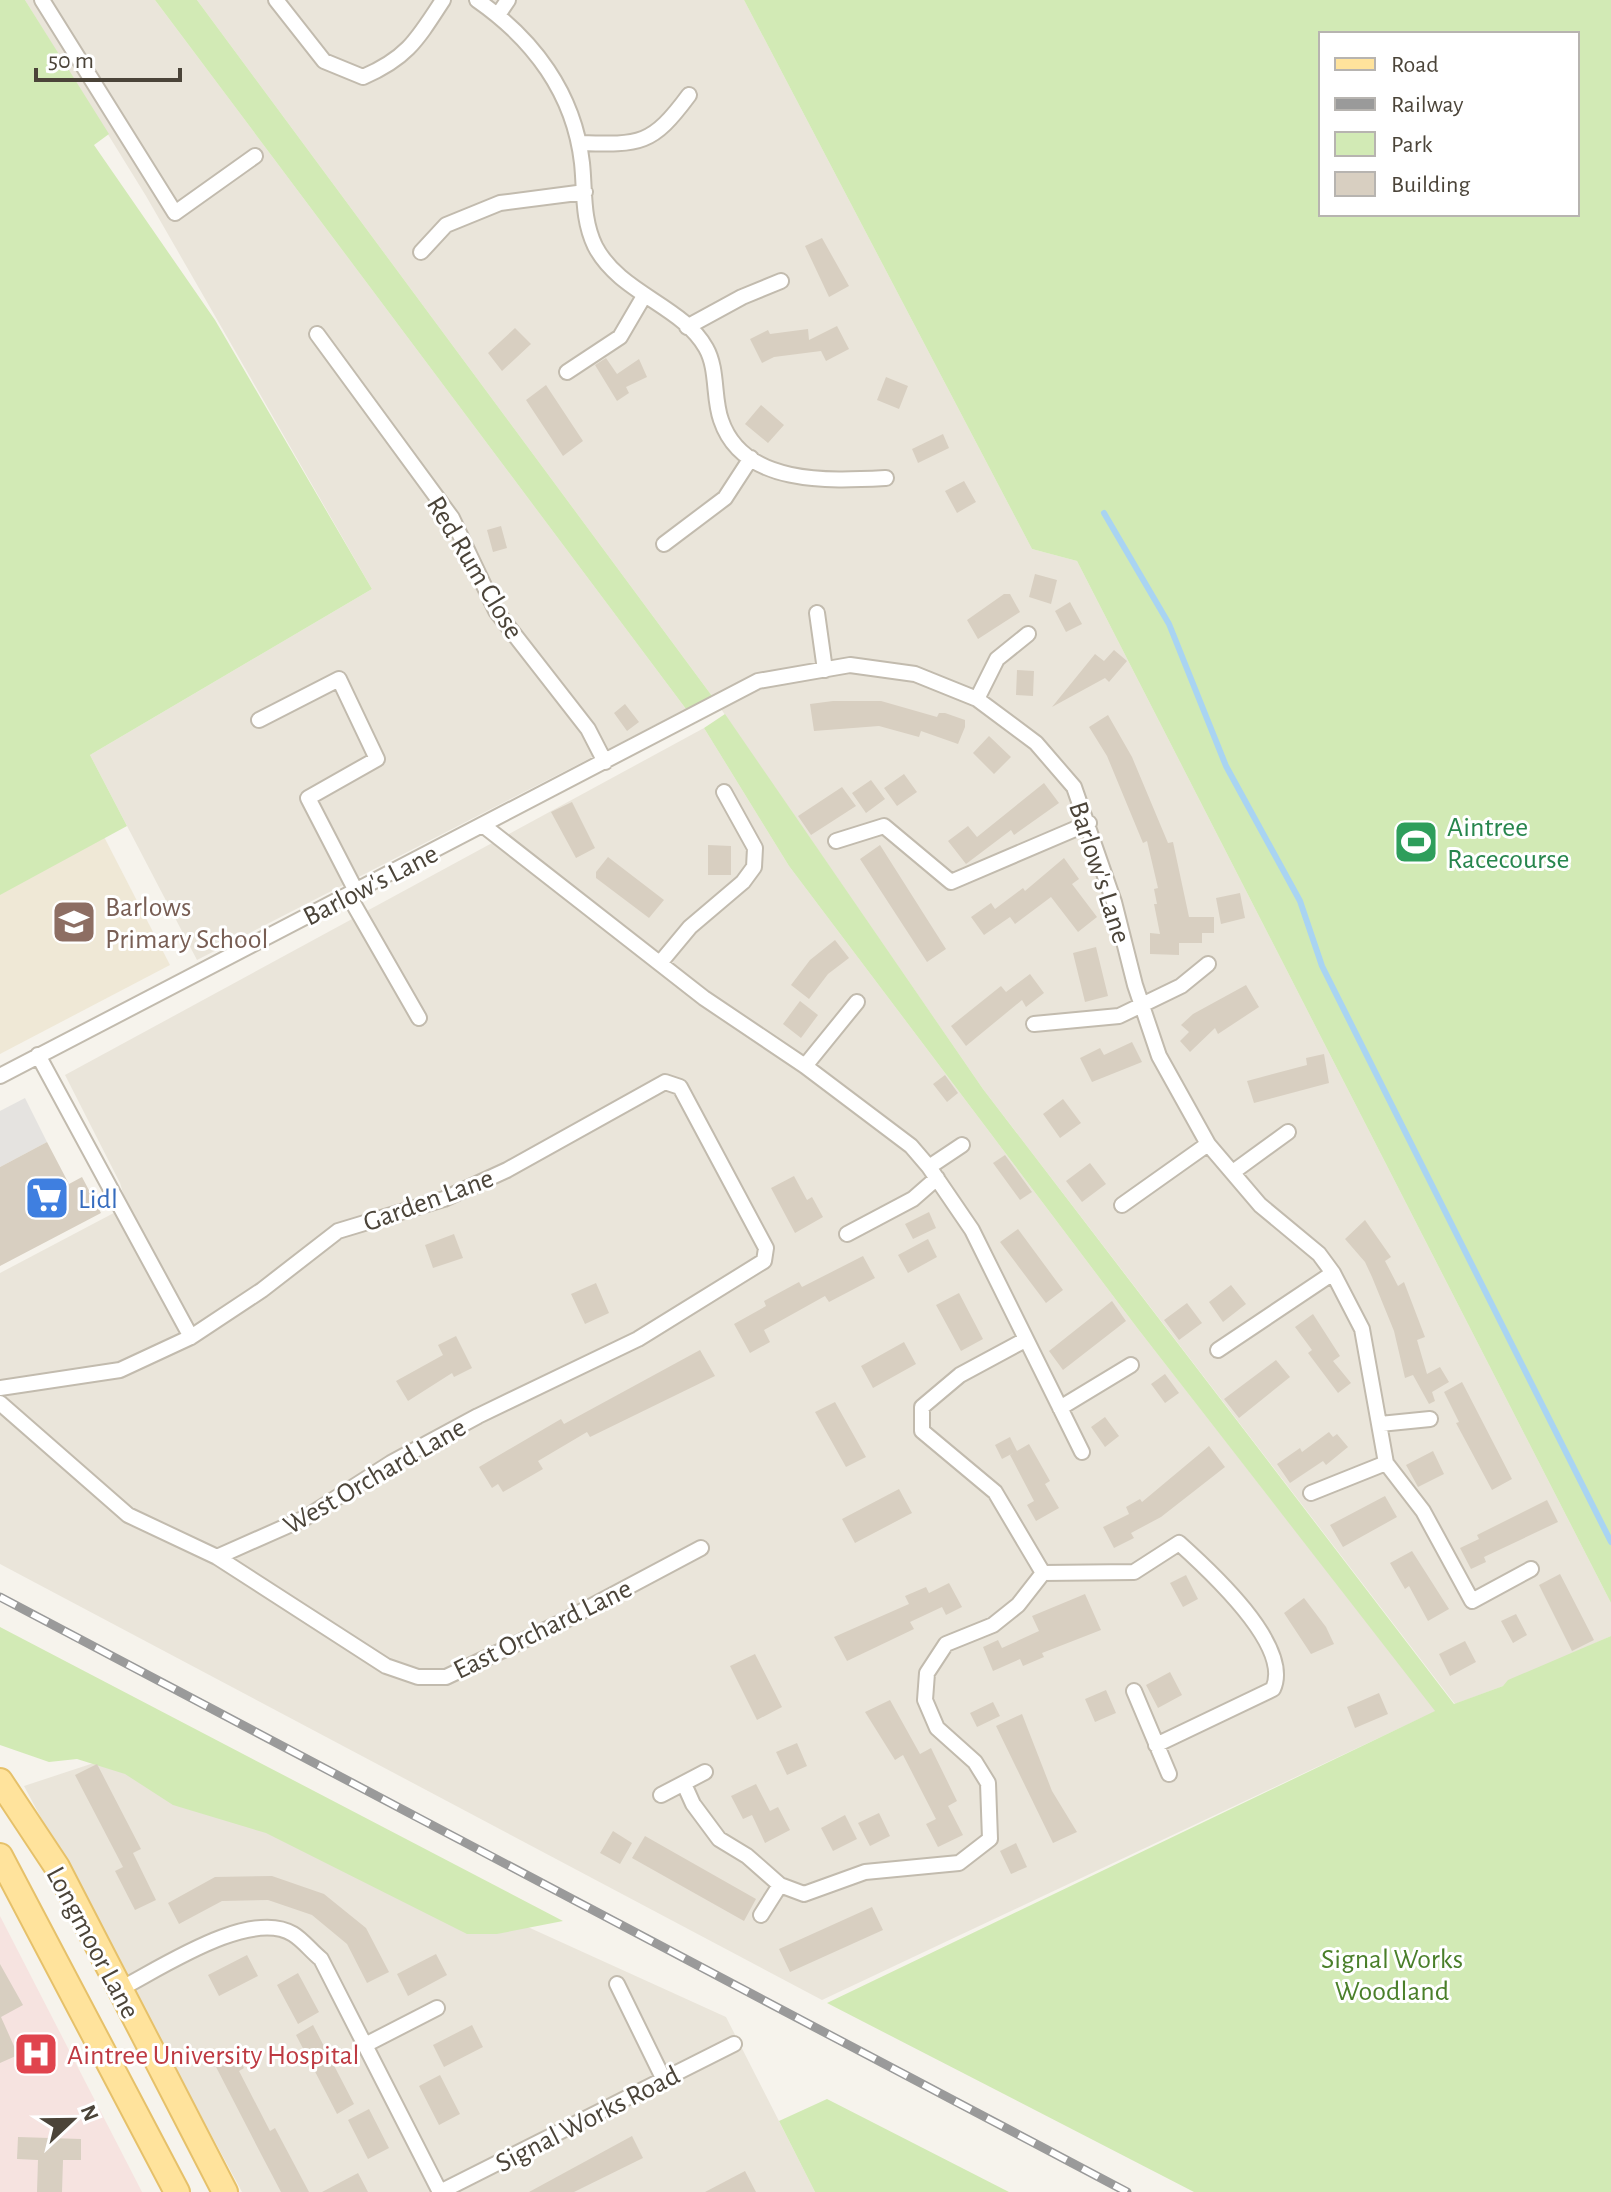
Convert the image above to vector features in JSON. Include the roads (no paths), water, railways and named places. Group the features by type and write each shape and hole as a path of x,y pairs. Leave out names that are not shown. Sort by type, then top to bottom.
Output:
{"main road":[{"name":"Longmoor Lane","path":"0,1781 57,1867 225,2192"},
{"name":"Longmoor Lane","path":"0,1856 177,2192"}],"street":[{"path":"42,0 175,213 255,156"},
{"path":"276,0 324,61 363,77 395,63 422,33 443,0"},
{"path":"477,0 526,39 556,81 580,143 584,213 596,247 621,278 687,327 707,349 720,419 729,437 751,458 781,474 832,481 886,478"},
{"path":"498,15 508,0"},
{"path":"580,143 623,144 651,137 665,128 689,95"},
{"path":"421,252 446,225 500,203 585,192"},
{"path":"687,327 781,281"},
{"path":"567,372 620,337 644,296"},
{"name":"Red Rum Close","path":"317,334 452,518 496,611 588,729 605,762"},
{"path":"664,544 725,498 751,458"},
{"path":"817,613 825,670"},
{"path":"977,699 997,659 1028,634"},
{"name":"Barlow's Lane","path":"0,1076 758,681 850,665 915,674 977,699 1036,743 1074,787 1089,823 1159,1056 1208,1144 1260,1205 1319,1254 1333,1273 1362,1329 1386,1463 1423,1511 1472,1601 1531,1569"},
{"path":"259,720 339,679 377,759 308,798 352,893 419,1018"},
{"path":"660,963 690,927 743,882 754,867 755,848 724,792"},
{"path":"836,841 884,826 951,882 1089,823"},
{"path":"484,826 704,998 805,1066 911,1146 972,1230 1082,1452"},
{"path":"1034,1024 1119,1016 1181,986 1208,964"},
{"path":"805,1066 857,1002"},
{"path":"38,1055 191,1337"},
{"name":"Garden Lane","path":"0,1388 120,1370 191,1337 262,1290 338,1231 444,1199 507,1170 665,1082 680,1087 766,1248 764,1261"},
{"path":"1233,1172 1288,1132"},
{"path":"1122,1205 1208,1144"},
{"path":"847,1234 913,1199 933,1173 962,1145"},
{"name":"West Orchard Lane","path":"217,1557 305,1518 391,1463 465,1423 638,1339 764,1261"},
{"path":"1218,1350 1333,1273"},
{"path":"1025,1340 960,1375 922,1407 922,1431 937,1448 995,1492 1043,1573"},
{"path":"1060,1408 1131,1365"},
{"path":"0,1403 128,1515 217,1557"},
{"path":"1380,1424 1430,1419"},
{"path":"1311,1493 1386,1463"},
{"path":"1043,1573 1134,1572 1179,1543 1227,1586 1277,1661 1278,1677 1273,1689 1156,1745"},
{"name":"East Orchard Lane","path":"217,1557 386,1666 418,1677 446,1677 560,1623 701,1548"},
{"path":"684,1784 693,1804 719,1839 747,1856 780,1885 804,1894 865,1872 959,1863 990,1839 988,1783 975,1762 937,1728 925,1700 927,1673 946,1644 993,1625 1018,1605 1043,1573"},
{"path":"1134,1691 1169,1774"},
{"path":"661,1795 705,1772"},
{"path":"761,1915 780,1885"},
{"path":"120,1989 228,1935 259,1926 292,1933 321,1959 440,2192"},
{"path":"617,1984 664,2080"},
{"path":"365,2045 437,2008"},
{"name":"Signal Works Road","path":"440,2192 734,2044"}],"waterway":[{"path":"1104,513 1169,624 1226,766 1300,901 1322,966 1611,1542"}],"railway":[{"path":"0,1597 1127,2192"}],"place":[{"name":"Aintree Racecourse","path":"1416,842"},
{"name":"Barlows Primary School","path":"74,922"},
{"name":"Lidl","path":"47,1198"},
{"name":"Aintree University Hospital","path":"36,2054"}],"park label":[{"name":"Signal Works Woodland","path":"1392,1974"}]}
